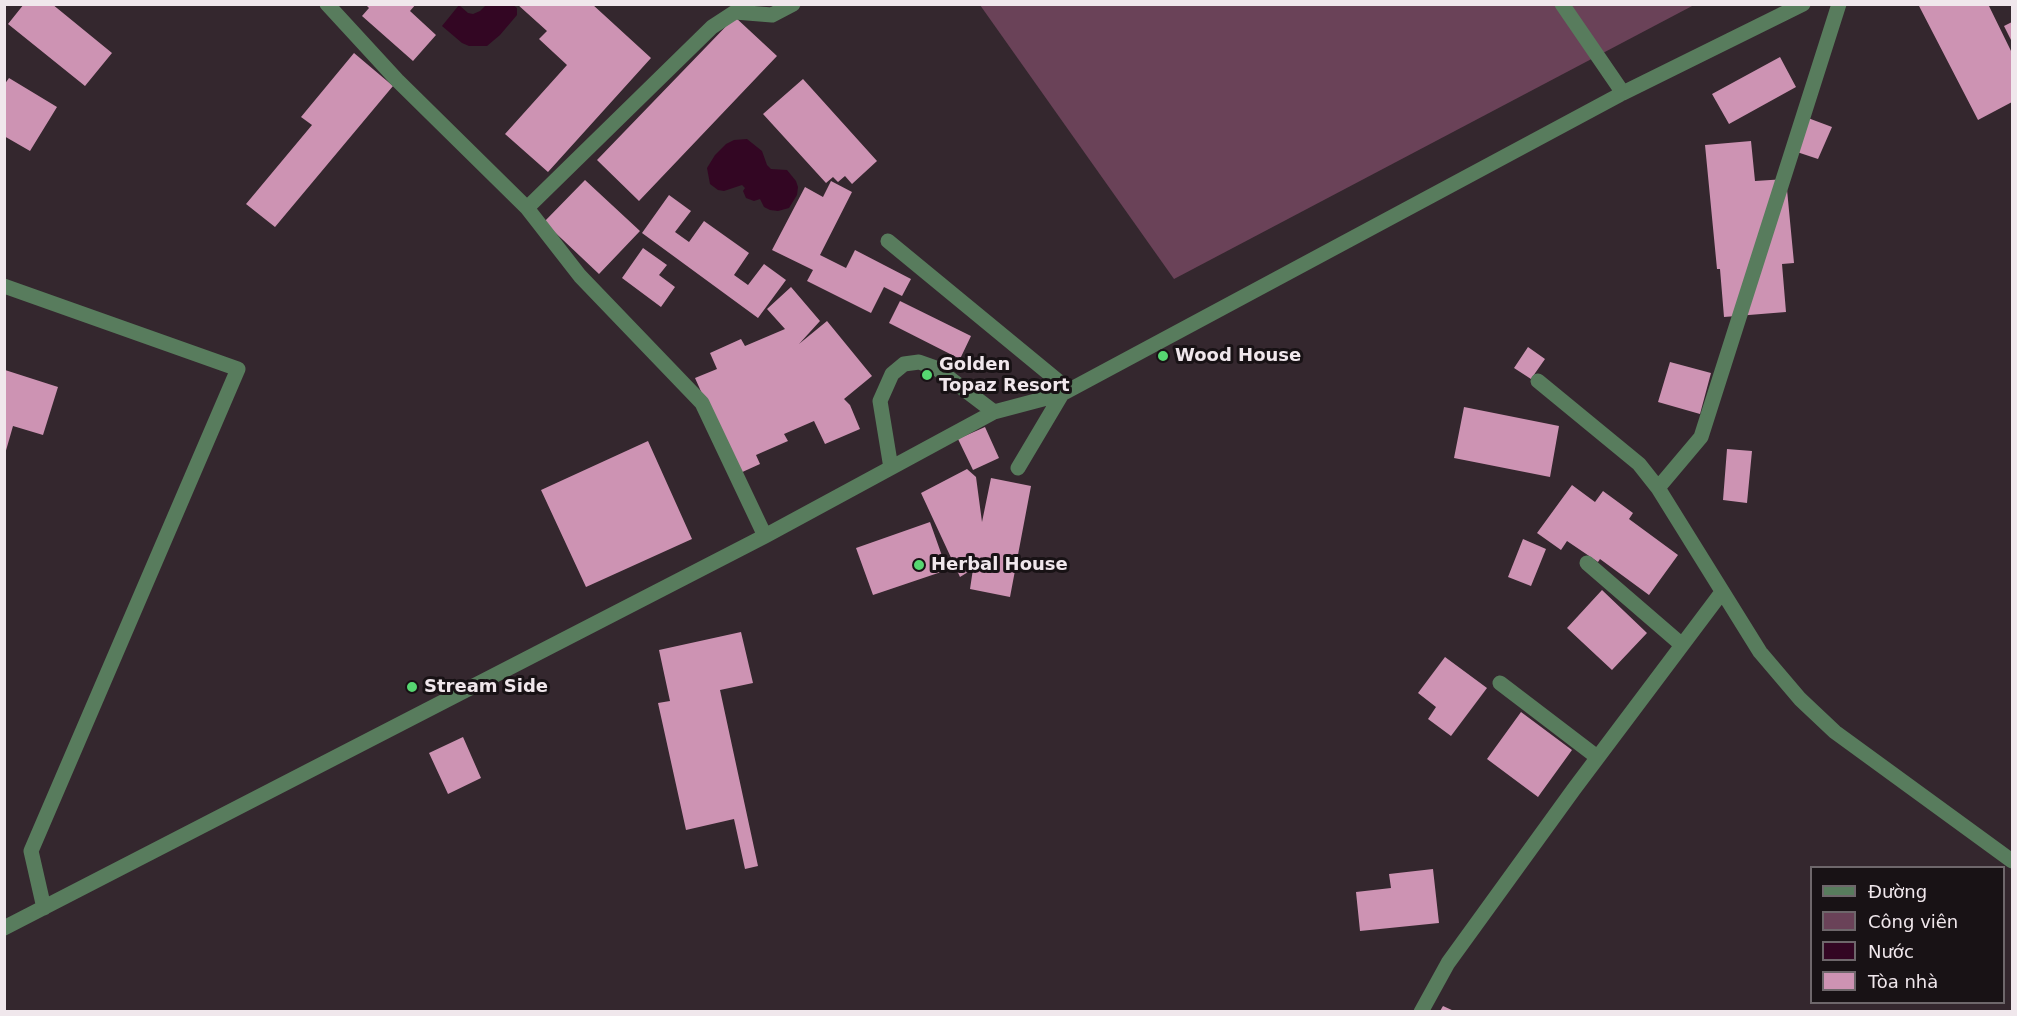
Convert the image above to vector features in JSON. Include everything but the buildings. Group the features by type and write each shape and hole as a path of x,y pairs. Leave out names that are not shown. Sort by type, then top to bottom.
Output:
{"street":[{"path":"327,4 397,80 527,208 580,276 702,403 765,536"},
{"path":"527,208 712,27 735,12 772,15 793,4"},
{"path":"1562,4 1623,93"},
{"path":"4,928 765,536 994,412 1066,392 1623,93 1803,4"},
{"path":"1658,488 1701,437 1839,4"},
{"path":"888,240 1066,392"},
{"path":"4,286 238,369 31,851 44,908"},
{"path":"891,468 880,401 892,374 904,364 919,362 936,368 994,412"},
{"path":"1538,381 1639,465 1658,488 1760,652 1800,699 1828,725 2013,861"},
{"path":"1018,468 1066,392"},
{"path":"1587,564 1682,645"},
{"path":"1421,1011 1448,963 1597,757 1722,592"},
{"path":"1500,683 1597,757"}],"green space":[{"path":"980,5 1694,5 1174,279"}],"water":[{"path":"459,5 468,13 473,14 486,5 513,5 517,8 517,15 487,46 469,46 442,26"},
{"path":"747,139 762,151 771,169 787,170 796,181 797,195 789,208 778,211 770,210 764,207 760,199 754,201 746,198 743,191 745,188 742,185 724,191 710,184 707,168 715,155 726,144 734,140"}],"place":[{"name":"Wood House","path":"1163,356"},
{"name":"Golden Topaz Resort","path":"927,375"},
{"name":"Herbal House","path":"919,565"},
{"name":"Stream Side","path":"412,687"}]}
